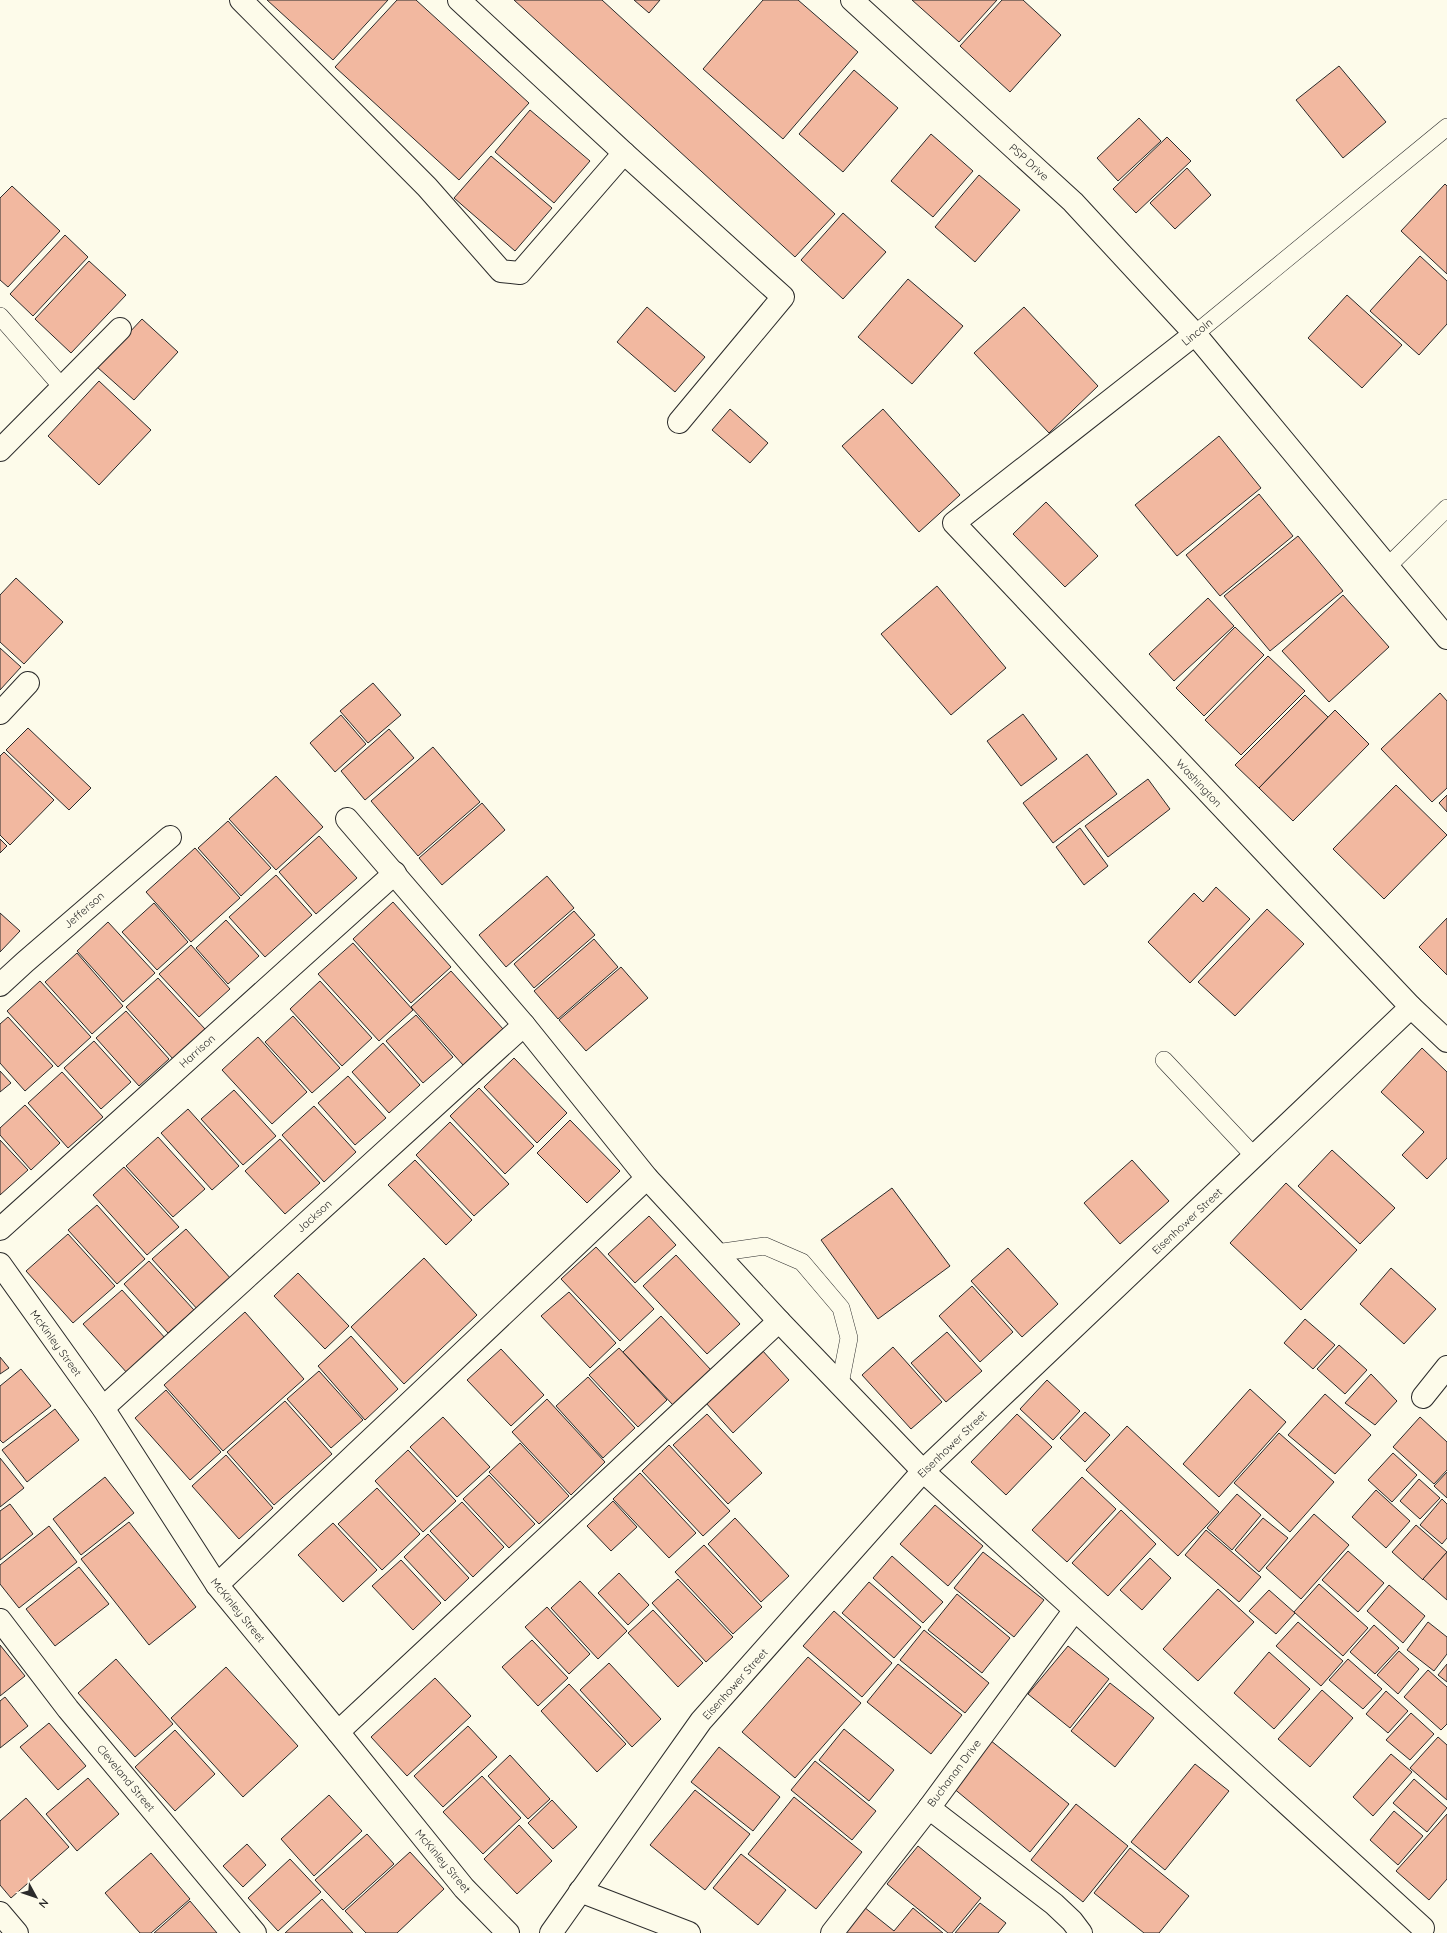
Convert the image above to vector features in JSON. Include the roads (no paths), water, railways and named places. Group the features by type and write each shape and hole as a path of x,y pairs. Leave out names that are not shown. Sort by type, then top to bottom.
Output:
{"street":[{"path":"241,0 427,186 501,271 520,273 624,153"},
{"path":"459,0 624,153 783,297 679,422"},
{"name":"PSP Drive","path":"852,0 1073,202 1195,334 1447,638"},
{"path":"0,450 120,329"},
{"name":"Lincoln","path":"954,523 1195,334"},
{"name":"Washington","path":"954,523 1411,1008 1447,1041"},
{"path":"0,713 28,683"},
{"path":"347,820 395,873 524,1025 647,1178 779,1321 923,1471 1074,1611 1424,1928"},
{"name":"Jefferson","path":"0,985 170,836"},
{"name":"Harrison","path":"0,1229 395,873"},
{"name":"Eisenhower Street","path":"551,1933 701,1721 923,1471 1411,1008"},
{"name":"Jackson","path":"103,1408 524,1025"},
{"path":"217,1585 647,1178"},
{"name":"McKinley Street","path":"0,1264 103,1408 217,1585 464,1888 508,1933"},
{"path":"338,1732 779,1321"},
{"path":"1423,1396 1447,1367"},
{"name":"Buchanan Drive","path":"832,1933 929,1808 1074,1611"},
{"name":"Cleveland Street","path":"0,1620 68,1709 255,1933"},
{"path":"929,1808 1054,1904 1072,1921 1081,1933"},
{"path":"580,1892 689,1933"},
{"path":"0,1913 17,1933"}],"lane":[{"name":"Lincoln","path":"1195,334 1442,131"},
{"path":"0,316 62,387"},
{"path":"1387,567 1447,508"},
{"path":"1164,1060 1255,1157"},
{"path":"716,1253 765,1246 802,1262 841,1308 849,1338 840,1384"}]}
